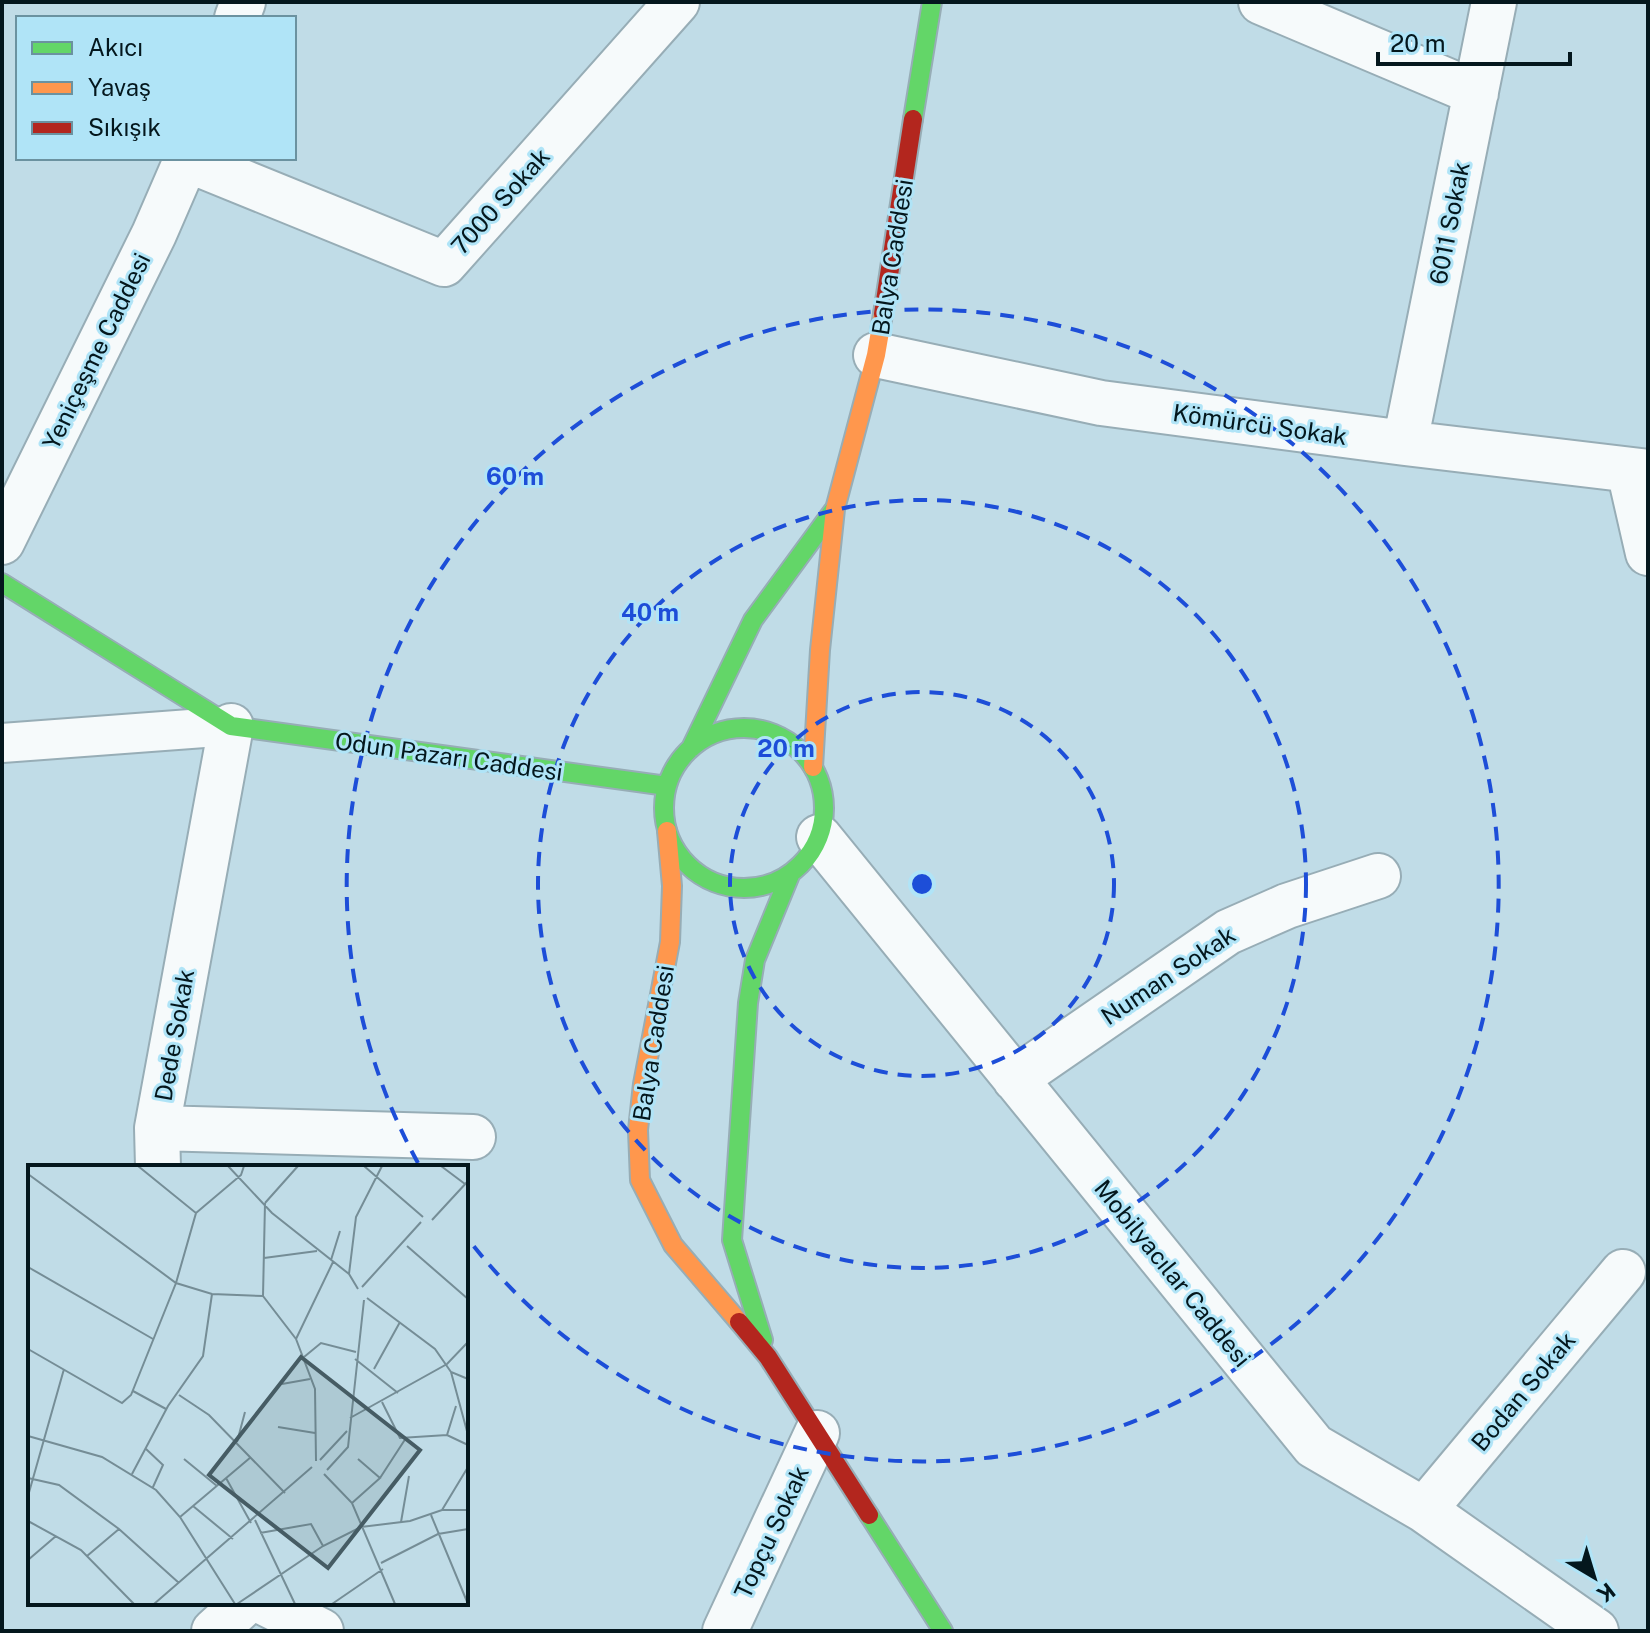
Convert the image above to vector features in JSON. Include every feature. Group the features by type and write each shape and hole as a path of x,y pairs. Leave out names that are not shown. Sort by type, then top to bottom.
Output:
{"main road":[{"name":"Balya Caddesi","path":"813,767 820,650 835,509 876,355 932,2"},
{"name":"Balya Caddesi","path":"835,509 753,620 691,748 676,765 667,786 664,809 672,886 670,942 643,1084 638,1130 640,1180 673,1245 768,1357 943,1631"},
{"name":"Odun Pazarı Caddesi","path":"2,583 231,726 667,786"},
{"name":"Balya Caddesi","path":"691,748 710,736 733,729 757,729 779,736 799,749 813,767 823,790 825,814 819,837 808,858 790,875 755,960 751,989 732,1240 768,1357"},
{"path":"667,831 676,852 693,871 715,883 740,889 766,886 790,875"}],"street":[{"name":"7000 Sokak","path":"192,160 444,264 677,2"},
{"path":"1261,2 1476,93"},
{"name":"6011 Sokak","path":"1405,443 1494,2"},
{"name":"Yeniçeşme Caddesi","path":"2,542 154,234 186,160"},
{"name":"Kömürcü Sokak","path":"876,355 1101,403 1638,471"},
{"path":"1638,471 1648,553"},
{"name":"Dede Sokak","path":"231,726 157,1147 473,1137"},
{"name":"Mobilyacılar Caddesi","path":"819,837 1314,1446 1424,1510 1596,1631"},
{"name":"Numan Sokak","path":"1015,1079 1228,932 1287,906 1378,876"},
{"name":"Bodan Sokak","path":"1424,1510 1623,1272"},
{"name":"Topçu Sokak","path":"725,1631 817,1433"},
{"path":"198,1605 203,1631"},
{"path":"214,1631 243,1605"},
{"path":"269,1605 321,1631"}],"lane":[{"name":"Odun Pazarı Caddesi","path":"2,743 231,726"}],"traffic: fast":[{"path":"913,119 932,2"},
{"path":"691,748 753,620 833,511"},
{"path":"2,583 231,726 667,786"},
{"path":"744,728 775,734 801,751 818,777 824,808 818,839 801,865 775,882 744,888 713,882 687,865 670,839 664,808 670,777 687,751 713,734 744,728"},
{"path":"763,1340 732,1240 748,1003 755,960 790,875"},
{"path":"869,1515 943,1631"}],"traffic: slow":[{"path":"813,767 820,650 835,509 876,355 883,314"},
{"path":"667,831 672,886 670,942 643,1084 638,1130 640,1180 673,1245 739,1322"}],"traffic: jam":[{"path":"883,314 913,119"},
{"path":"739,1322 768,1357 869,1515"}]}
